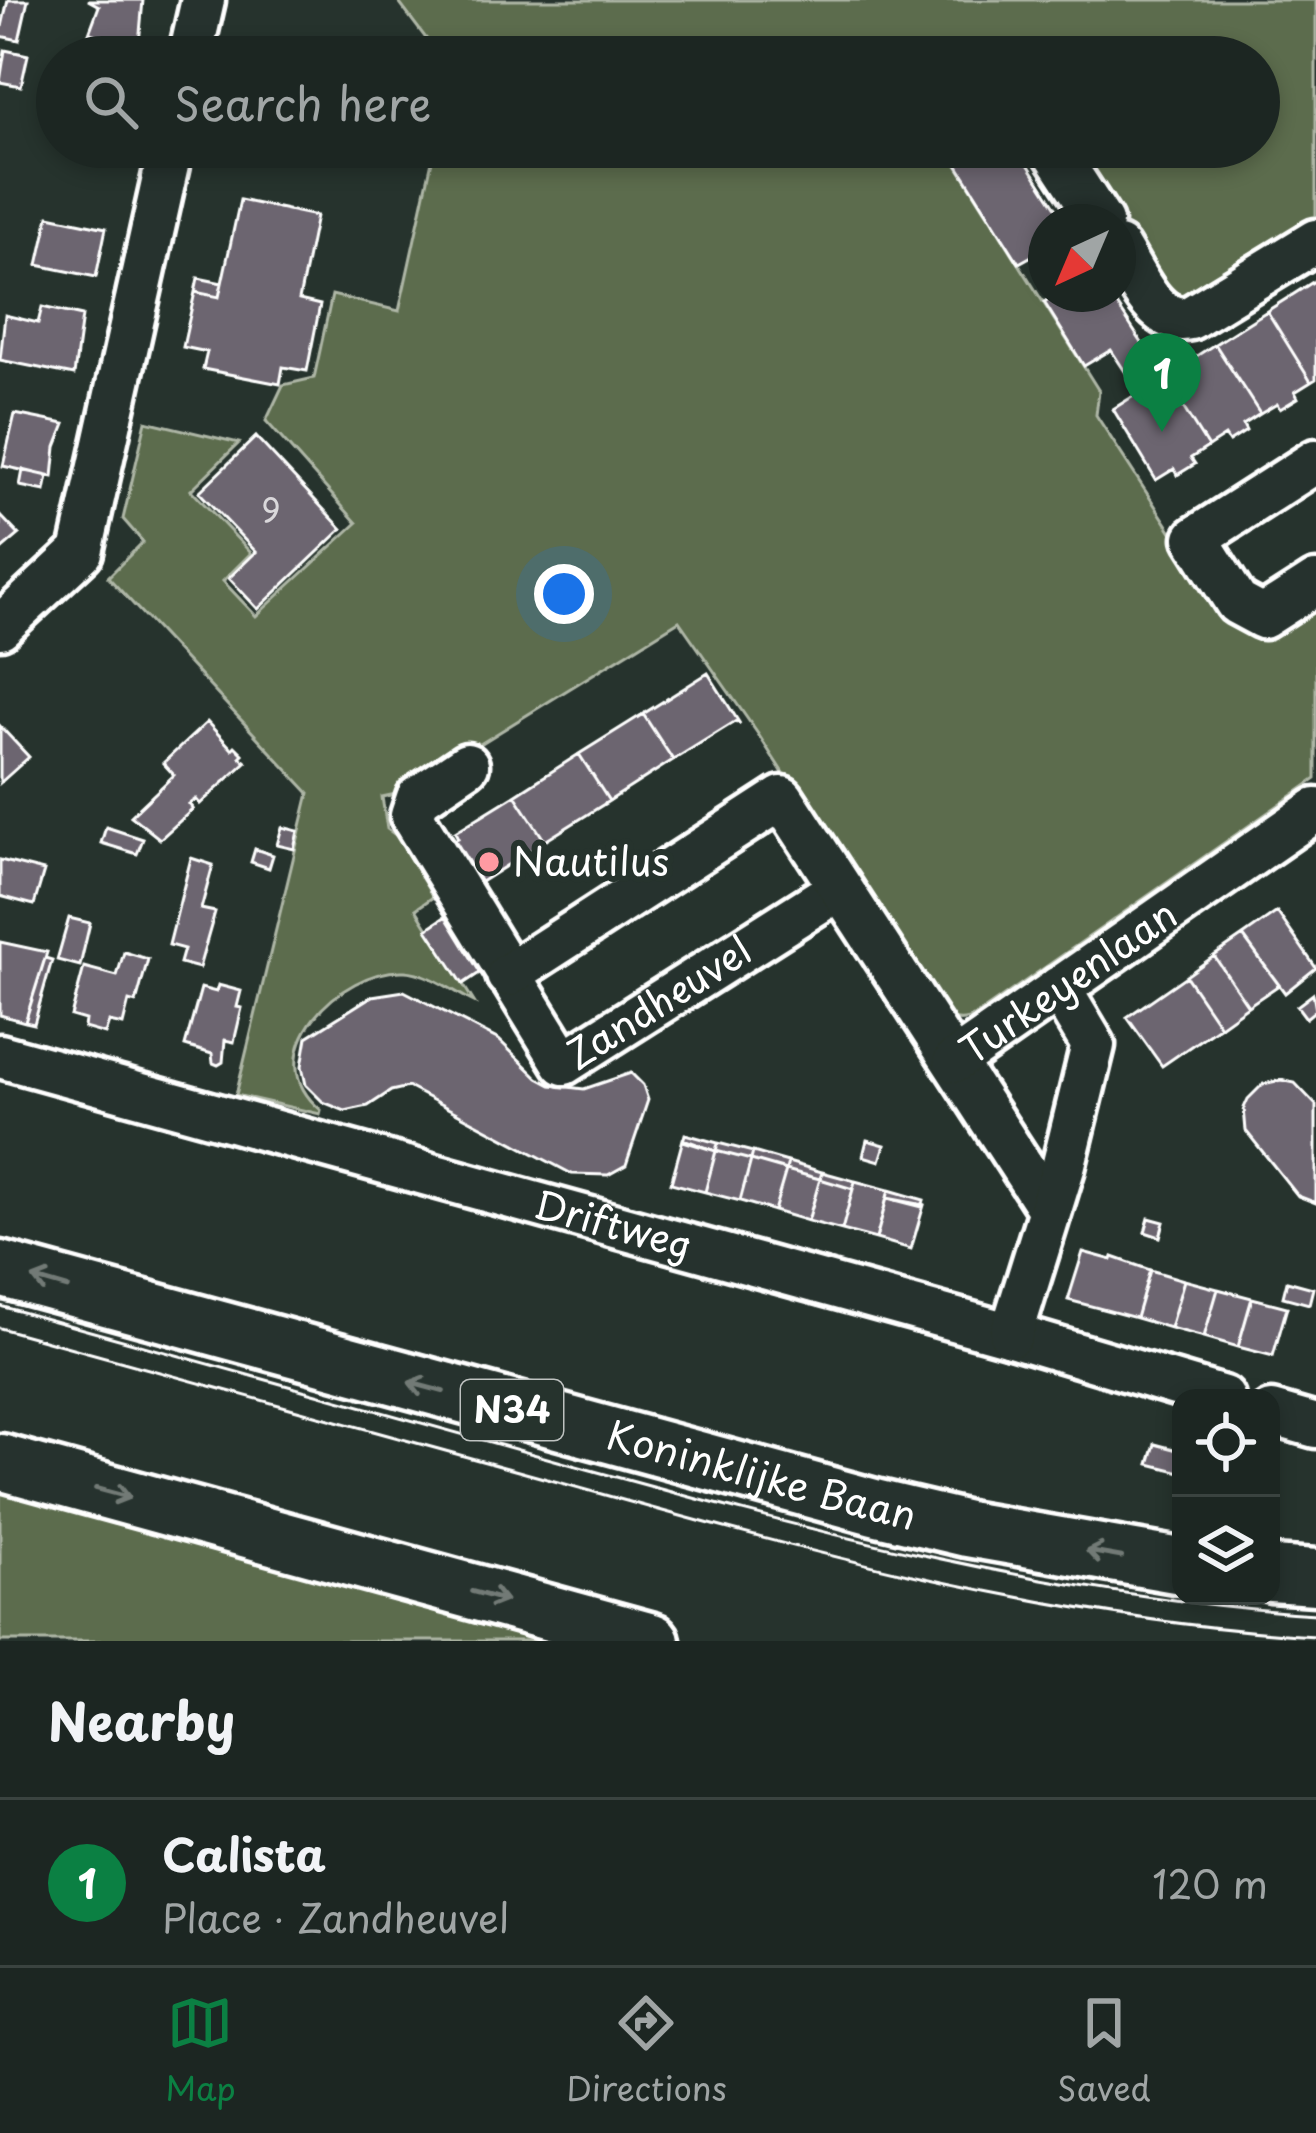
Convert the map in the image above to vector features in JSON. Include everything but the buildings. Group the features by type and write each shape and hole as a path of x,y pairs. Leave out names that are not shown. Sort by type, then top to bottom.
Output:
{"main road":[{"name":"Koninklijke Baan","path":"0,1269 874,1507 967,1529 1172,1564"},
{"path":"0,1462 652,1641"},
{"path":"1280,1575 1316,1577"}],"street":[{"path":"195,36 203,0"},
{"path":"0,627 81,552 165,168"},
{"path":"1066,168 1089,204"},
{"path":"1136,276 1161,314 1175,321 1190,318 1316,241"},
{"path":"1316,461 1196,538 1237,603 1263,617 1316,583"},
{"name":"Zandheuvel","path":"467,765 418,798 412,816 564,1063 840,888"},
{"path":"508,975 782,798 955,1061"},
{"name":"Turkeyenlaan","path":"1048,1207 955,1061 1316,811"},
{"path":"1011,1335 1063,1168 1093,1045 1059,988"},
{"name":"Driftweg","path":"0,1056 1192,1389"},
{"path":"1280,1416 1316,1426"}],"green space":[{"path":"397,0 1316,0 1316,223 1191,299 1171,296 1136,242 1136,204 1112,204 1089,168 1280,168 1280,36 424,36"},
{"path":"430,168 959,168 1028,278 1028,312 1049,312 1099,391 1096,415 1219,604 1316,606 1316,779 975,1016 952,1019 932,1005 758,734 679,621 401,793 382,797 387,829 397,836 433,897 416,909 474,1002 423,975 380,974 332,999 301,1041 297,1065 303,1088 320,1114 236,1095 309,793 108,577 143,542 123,519 146,421 239,443 191,490 251,553 223,581 256,616 357,523 266,421 283,385 314,378 332,295 399,311"},
{"path":"0,1490 242,1553 539,1641 0,1641"}],"tram line":[{"path":"0,1306 846,1537 1126,1593 1316,1614"},
{"path":"0,1328 857,1562 1131,1617 1316,1636"}],"place":[{"name":"Calista","path":"1162,432"},
{"name":"Nautilus","path":"489,862"}]}
